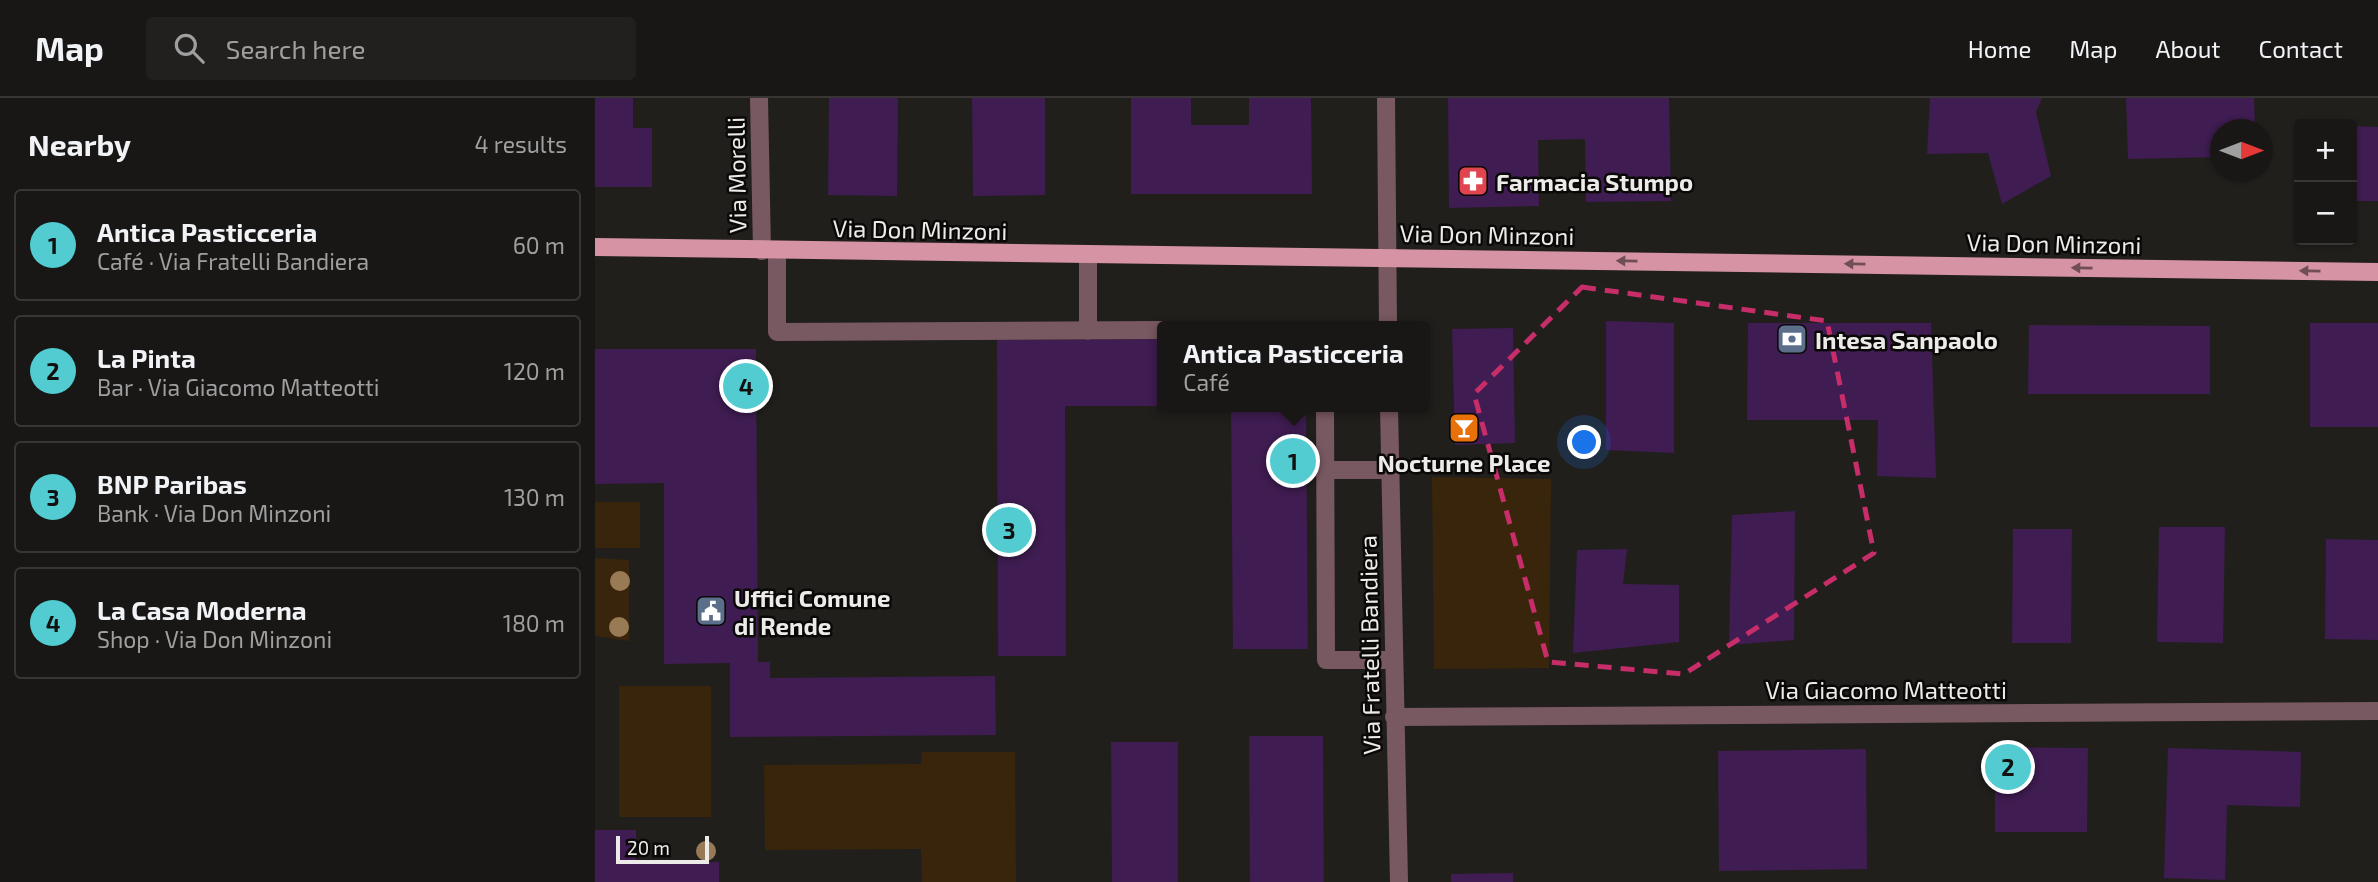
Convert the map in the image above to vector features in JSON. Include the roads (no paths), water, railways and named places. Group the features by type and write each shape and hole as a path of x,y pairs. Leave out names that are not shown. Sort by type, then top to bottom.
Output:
{"main road":[{"name":"Via Don Minzoni","path":"595,247 2378,272"}],"street":[{"name":"Via Morelli","path":"759,98 777,332 1088,331"},
{"path":"1386,98 1388,321"},
{"path":"1088,255 1088,331 1157,330"},
{"path":"1325,412 1325,660 1393,660"},
{"name":"Via Fratelli Bandiera","path":"1389,412 1399,882"},
{"path":"1325,470 1390,470"},
{"name":"Via Giacomo Matteotti","path":"1394,717 2378,711"}],"place":[{"name":"Farmacia Stumpo","path":"1473,181"},
{"name":"Intesa Sanpaolo","path":"1792,339"},
{"name":"La Casa Moderna","path":"746,386"},
{"name":"Nocturne Place","path":"1464,428"},
{"name":"Antica Pasticceria","path":"1293,461"},
{"name":"BNP Paribas","path":"1009,530"},
{"name":"Uffici Comune di Rende","path":"711,611"},
{"name":"La Pinta","path":"2008,767"}]}
